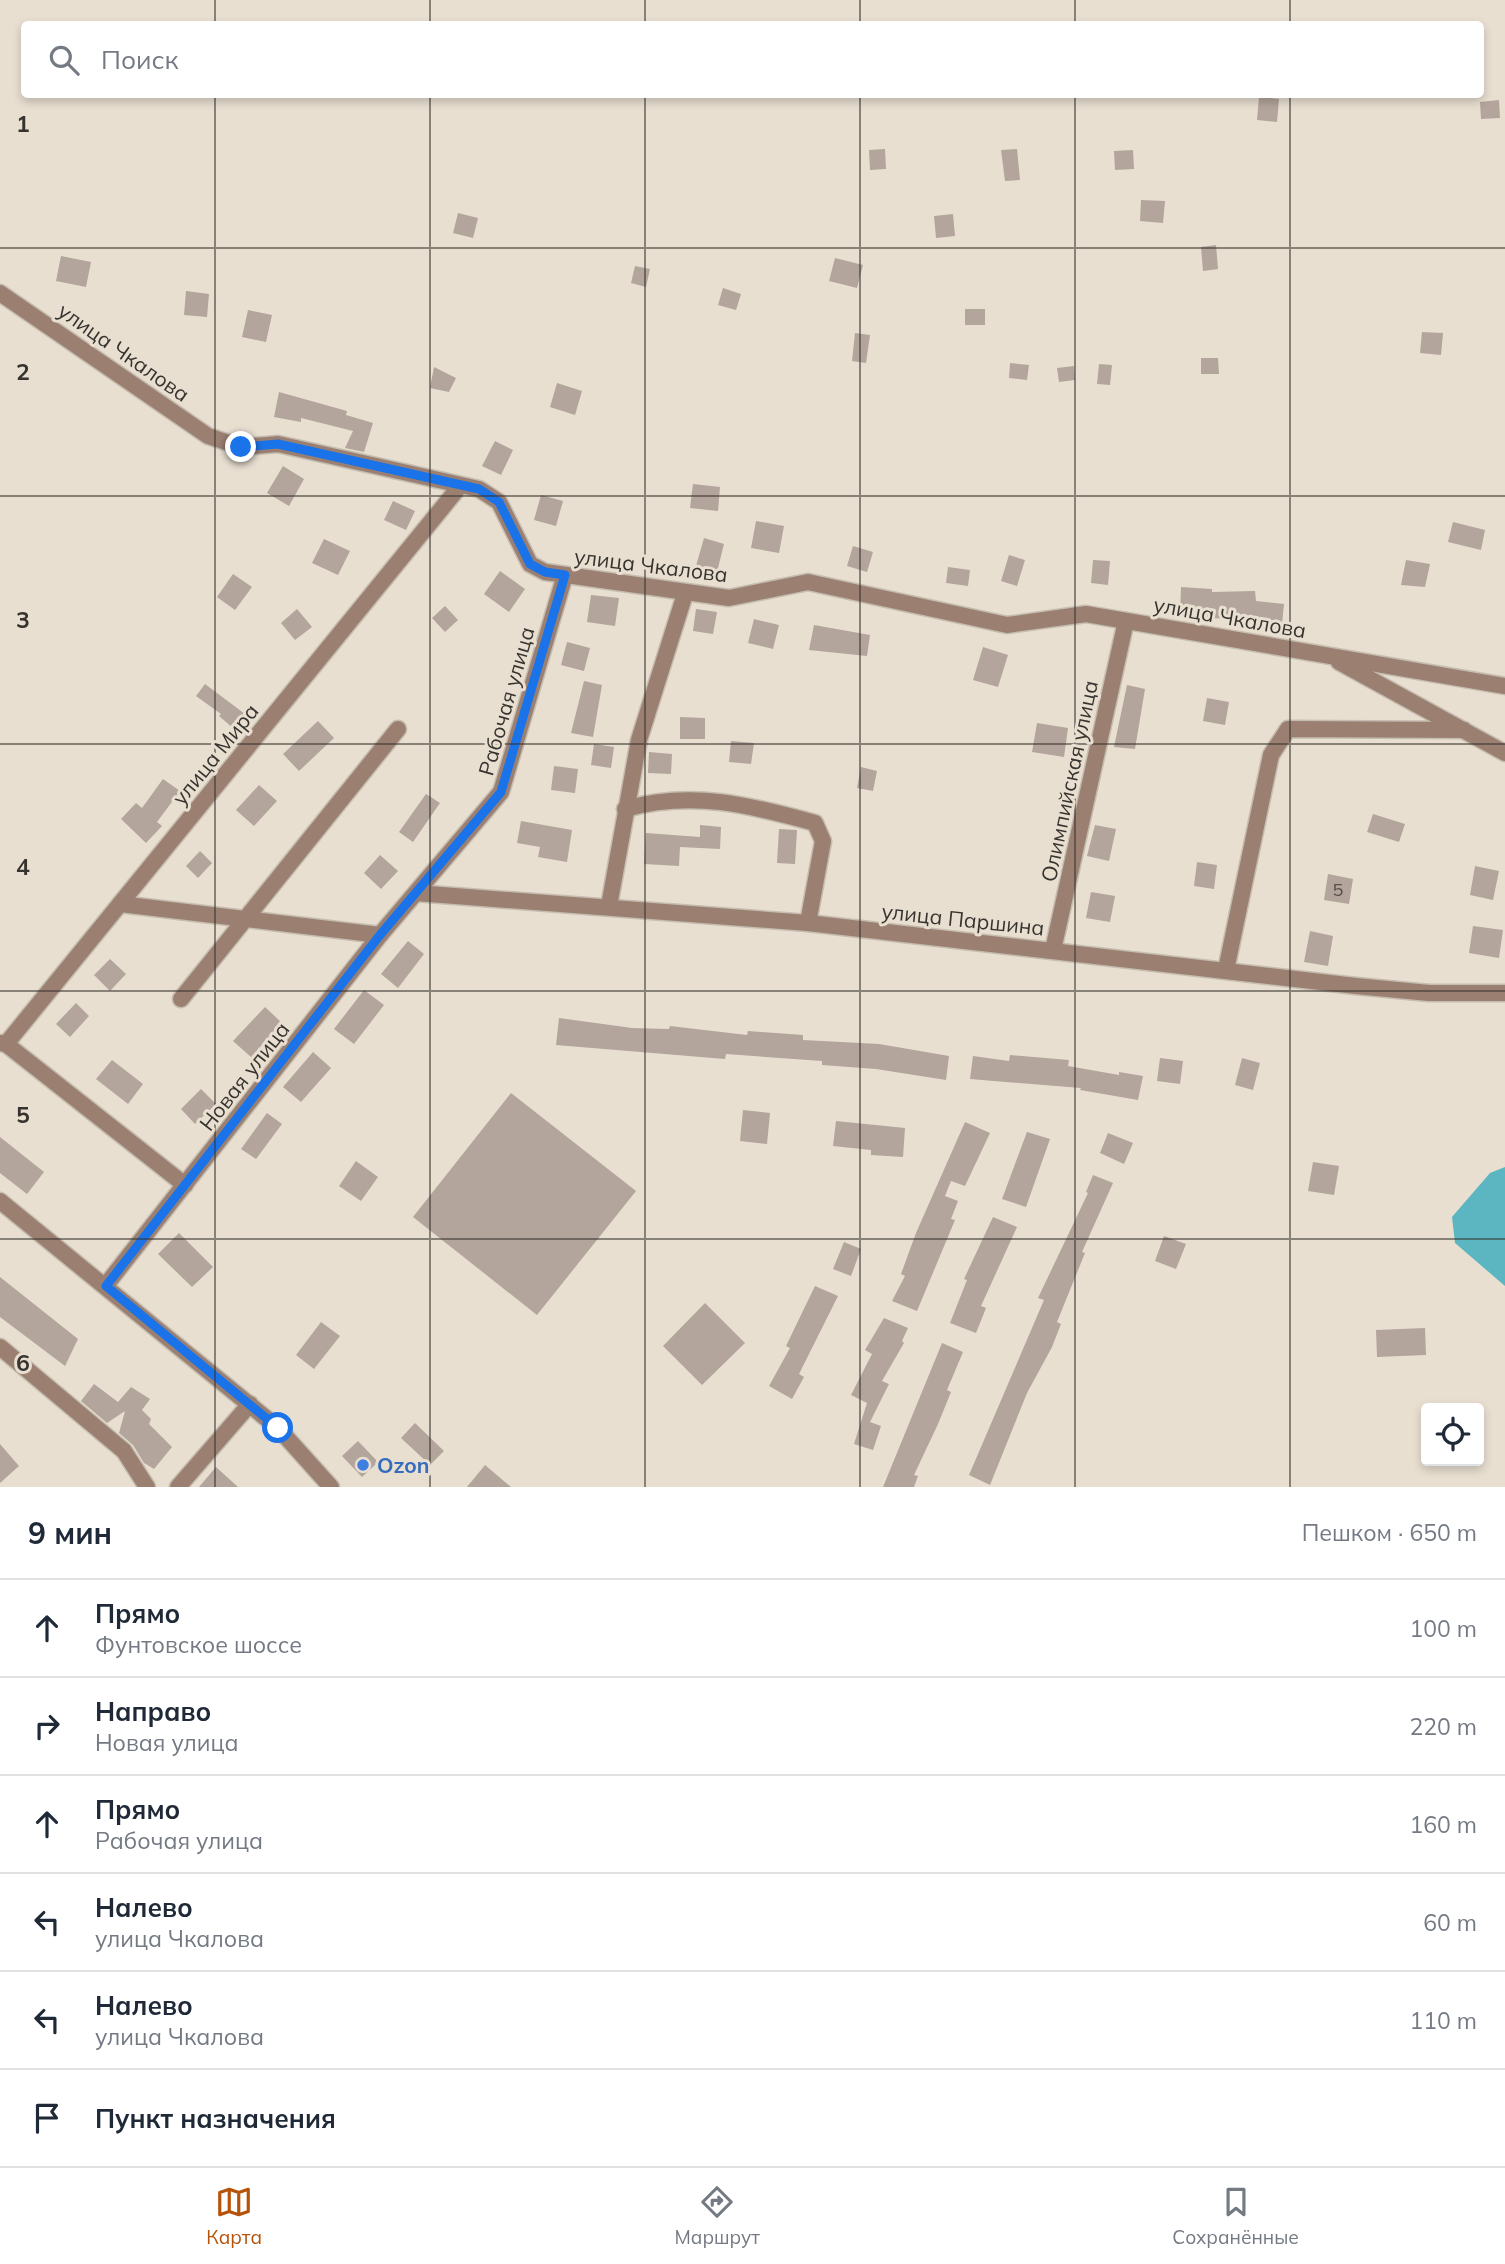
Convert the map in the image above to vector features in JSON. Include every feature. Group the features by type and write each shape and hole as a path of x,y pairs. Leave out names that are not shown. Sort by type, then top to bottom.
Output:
{"street":[{"name":"улица Чкалова","path":"0,293 208,436 241,447 278,444 479,489 499,502 530,564 545,572 685,594 729,598 807,582 1007,625 1086,614 1505,686"},
{"name":"улица Мира","path":"3,1044 460,486"},
{"name":"Рабочая улица","path":"416,893 501,792 565,575"},
{"path":"609,906 639,740 685,594"},
{"name":"Олимпийская улица","path":"1053,950 1126,621"},
{"path":"1327,655 1505,753"},
{"path":"181,999 398,729"},
{"path":"1226,970 1271,755 1288,729 1464,730"},
{"path":"625,809 660,799 714,800 815,823 823,841 807,923"},
{"name":"улица Паршина","path":"416,893 807,923 1429,993 1505,993"},
{"name":"Новая улица","path":"106,1286 380,935 416,893"},
{"path":"120,904 380,935"},
{"path":"3,1044 185,1185"},
{"path":"1,1203 278,1428 331,1487"},
{"path":"0,1347 124,1451 147,1487"},
{"path":"178,1487 250,1404"}],"water":[{"path":"1505,1167 1505,1286 1455,1243 1452,1217 1490,1173"}],"building":[{"path":"1259,98 1279,99 1277,122 1257,120"},
{"path":"1499,100 1500,118 1481,119 1480,102"},
{"path":"885,149 886,169 870,170 869,150"},
{"path":"1017,149 1020,180 1005,181 1001,150"},
{"path":"1133,150 1134,169 1115,170 1114,151"},
{"path":"1141,200 1165,201 1163,223 1140,221"},
{"path":"458,213 478,218 473,238 453,233"},
{"path":"953,214 955,236 936,238 934,216"},
{"path":"1216,245 1218,269 1203,271 1201,247"},
{"path":"61,256 91,262 86,287 56,281"},
{"path":"835,258 863,265 857,288 829,281"},
{"path":"635,266 650,269 646,287 631,283"},
{"path":"723,288 741,294 736,310 718,305"},
{"path":"186,291 209,294 207,317 184,315"},
{"path":"965,309 985,309 985,325 965,325"},
{"path":"248,310 272,315 266,342 242,337"},
{"path":"1422,332 1443,333 1441,355 1420,353"},
{"path":"855,333 870,335 866,363 852,361"},
{"path":"1201,358 1218,358 1219,374 1201,374"},
{"path":"1010,363 1029,365 1027,380 1009,378"},
{"path":"1099,364 1112,365 1110,385 1097,384"},
{"path":"1074,366 1075,380 1059,382 1057,368"},
{"path":"434,367 456,378 449,392 430,388"},
{"path":"557,383 582,391 575,415 550,407"},
{"path":"279,392 347,411 346,415 373,423 364,452 345,448 353,431 301,418 301,422 274,417"},
{"path":"495,441 513,450 501,475 482,466"},
{"path":"283,466 304,479 289,506 267,493"},
{"path":"693,484 720,487 718,511 690,508"},
{"path":"541,495 563,501 556,526 534,520"},
{"path":"393,501 415,511 406,530 384,520"},
{"path":"756,521 784,526 779,553 751,548"},
{"path":"1453,522 1485,530 1481,550 1448,542"},
{"path":"704,538 724,544 717,572 696,566"},
{"path":"324,539 350,551 338,575 312,563"},
{"path":"853,546 873,552 867,572 847,566"},
{"path":"1009,555 1025,560 1017,586 1001,581"},
{"path":"1093,560 1110,561 1108,585 1091,583"},
{"path":"1406,560 1430,564 1425,587 1401,585"},
{"path":"948,567 970,570 968,586 946,583"},
{"path":"500,571 525,589 509,612 484,594"},
{"path":"233,574 252,587 235,610 217,597"},
{"path":"1181,587 1212,589 1212,592 1255,591 1256,601 1284,604 1281,634 1264,632 1265,620 1180,617"},
{"path":"591,595 619,598 615,626 587,622"},
{"path":"445,606 458,620 445,632 432,618"},
{"path":"297,609 312,627 295,640 281,623"},
{"path":"696,609 717,612 713,634 693,631"},
{"path":"754,619 779,625 773,649 748,643"},
{"path":"814,625 870,635 867,656 809,650"},
{"path":"567,642 590,648 584,671 561,665"},
{"path":"983,647 1008,655 998,687 973,680"},
{"path":"584,681 602,685 593,737 571,733"},
{"path":"205,684 245,714 233,728 219,716 221,714 196,696"},
{"path":"1127,685 1145,689 1135,749 1114,747"},
{"path":"1207,698 1229,702 1225,725 1203,721"},
{"path":"680,717 705,718 705,739 680,739"},
{"path":"318,721 334,738 299,771 283,754"},
{"path":"1037,723 1068,728 1064,757 1032,752"},
{"path":"731,741 754,743 751,764 729,762"},
{"path":"594,744 614,747 611,768 591,765"},
{"path":"649,752 672,754 671,774 648,773"},
{"path":"554,766 578,769 575,793 551,790"},
{"path":"861,767 877,771 873,791 857,788"},
{"path":"163,779 180,791 157,822 162,826 146,843 121,819 136,803 142,808"},
{"path":"259,785 277,801 254,826 236,810"},
{"path":"426,794 440,803 413,842 399,832"},
{"path":"1373,814 1405,824 1399,842 1367,832"},
{"path":"521,821 572,830 567,862 538,857 540,847 517,843"},
{"path":"700,825 721,827 720,849 680,847 679,866 644,864 646,833 700,837"},
{"path":"1095,825 1116,829 1109,861 1087,856"},
{"path":"779,829 797,830 795,864 777,863"},
{"path":"200,851 212,863 198,878 186,866"},
{"path":"380,855 398,871 381,889 364,873"},
{"path":"1197,862 1217,865 1214,889 1194,886"},
{"path":"1475,866 1499,871 1493,900 1470,895"},
{"path":"1328,874 1353,879 1349,904 1324,900"},
{"path":"1091,892 1115,896 1110,922 1086,918"},
{"path":"1473,926 1503,930 1499,958 1469,953"},
{"path":"1310,931 1333,936 1328,966 1304,962"},
{"path":"408,941 424,954 398,988 381,974"},
{"path":"110,959 126,974 110,991 94,975"},
{"path":"364,990 384,1005 354,1044 334,1029"},
{"path":"76,1003 89,1016 70,1037 56,1024"},
{"path":"265,1007 282,1023 251,1057 233,1041"},
{"path":"559,1018 632,1028 669,1029 670,1026 747,1035 748,1031 803,1035 803,1040 879,1044 949,1056 946,1080 876,1069 822,1065 822,1061 726,1054 725,1059 556,1045"},
{"path":"313,1052 331,1068 301,1102 283,1087"},
{"path":"1010,1055 1069,1060 1068,1066 1119,1075 1119,1072 1143,1076 1138,1100 1080,1090 1081,1088 970,1079 973,1056 1009,1061"},
{"path":"1160,1058 1183,1061 1180,1084 1157,1081"},
{"path":"1242,1058 1260,1063 1253,1090 1235,1085"},
{"path":"112,1060 143,1084 128,1104 96,1079"},
{"path":"201,1089 216,1104 195,1124 181,1109"},
{"path":"511,1093 636,1191 537,1315 413,1217"},
{"path":"743,1110 770,1113 767,1144 740,1141"},
{"path":"267,1113 282,1124 256,1159 241,1149"},
{"path":"836,1121 905,1128 903,1157 871,1155 871,1150 833,1146"},
{"path":"965,1122 990,1133 965,1186 951,1181 945,1196 958,1201 951,1219 955,1220 917,1311 892,1301 905,1276 901,1274 916,1233"},
{"path":"1027,1132 1050,1139 1026,1207 1002,1199"},
{"path":"1108,1133 1133,1143 1124,1164 1100,1153"},
{"path":"0,1137 44,1172 27,1194 0,1173"},
{"path":"356,1161 378,1177 361,1201 339,1186"},
{"path":"1313,1162 1339,1166 1334,1195 1308,1191"},
{"path":"1093,1175 1113,1183 1082,1252 1085,1253 1057,1322 1061,1324 1052,1347 1027,1393 990,1485 969,1475 1044,1300 1038,1298 1088,1193 1086,1192"},
{"path":"993,1217 1017,1227 981,1306 986,1308 976,1333 950,1323 967,1280 964,1279"},
{"path":"179,1233 213,1267 192,1287 158,1254"},
{"path":"1164,1236 1186,1244 1176,1269 1155,1261"},
{"path":"844,1242 861,1249 851,1276 833,1269"},
{"path":"0,1277 78,1339 65,1366 0,1317"},
{"path":"815,1286 838,1296 799,1374 804,1377 792,1399 769,1386 790,1348 786,1346"},
{"path":"705,1303 745,1343 702,1385 663,1346"},
{"path":"884,1318 908,1328 902,1341 904,1343 882,1381 889,1384 870,1422 881,1426 873,1450 854,1444 867,1403 851,1395 872,1354 865,1350"},
{"path":"321,1322 340,1336 314,1369 296,1355"},
{"path":"1425,1328 1426,1355 1377,1357 1376,1330"},
{"path":"942,1343 963,1352 947,1390 951,1392 914,1475 918,1476 914,1487 883,1487"},
{"path":"94,1384 118,1402 131,1387 150,1399 142,1410 151,1419 149,1424 172,1447 154,1469 144,1463 133,1445 119,1433 125,1411 107,1423 81,1401"},
{"path":"415,1423 444,1451 430,1465 401,1438"},
{"path":"358,1441 378,1462 362,1477 342,1456"},
{"path":"0,1444 19,1466 0,1483"},
{"path":"485,1465 511,1487 467,1487"},
{"path":"216,1467 238,1487 199,1487"}],"place":[{"name":"Ozon","path":"363,1465"}],"route":[{"path":"241,447 278,444 479,489 499,502 530,564 545,572 565,575 501,792 380,935 106,1286 278,1428"}]}
